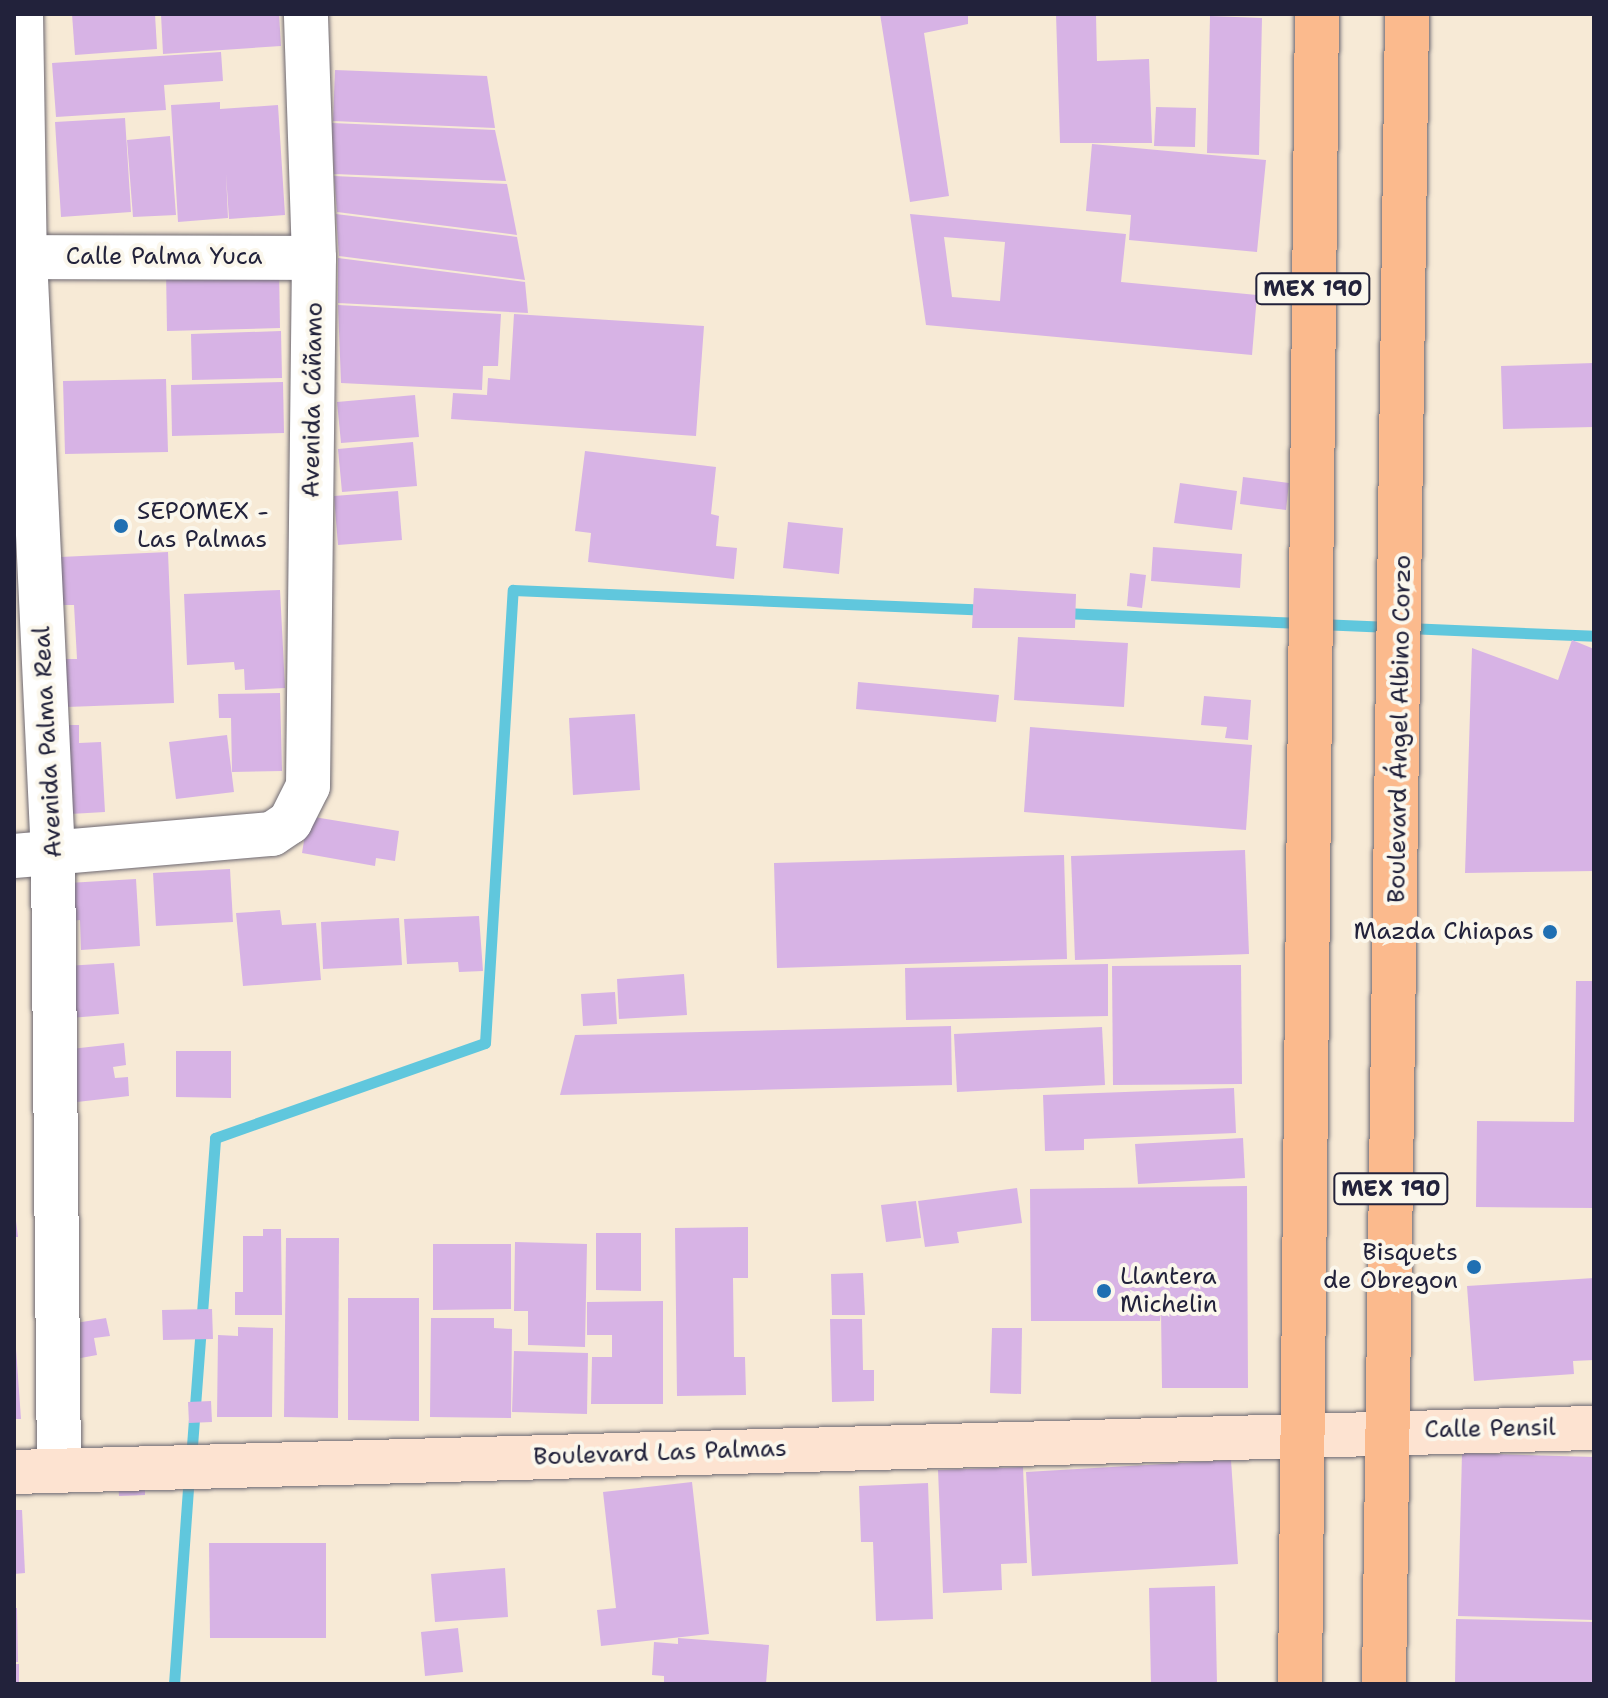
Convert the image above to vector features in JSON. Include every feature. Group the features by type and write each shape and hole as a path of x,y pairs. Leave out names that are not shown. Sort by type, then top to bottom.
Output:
{"main road":[{"name":"MEX 190","path":"1300,1684 1305,1433 1317,14"},
{"name":"Boulevard Ángel Albino Corzo","path":"1384,1684 1401,694 1407,14"},
{"name":"Calle Pensil","path":"1305,1433 1594,1428"},
{"name":"Boulevard Las Palmas","path":"14,1472 1305,1433"}],"street":[{"name":"Avenida Palma Real","path":"21,14 19,257 34,856 59,1471"},
{"name":"Avenida Cáñamo","path":"34,856 272,834 290,822 308,786 314,258 306,14"},
{"name":"Calle Palma Yuca","path":"19,257 314,258"}],"building":[{"path":"72,14 155,14 157,49 75,55"},
{"path":"161,14 279,14 281,46 163,54"},
{"path":"880,14 968,14 968,24 924,33 949,196 910,202"},
{"path":"1056,14 1096,14 1097,61 1149,59 1152,143 1060,143"},
{"path":"1210,16 1262,18 1259,155 1207,153"},
{"path":"221,52 223,81 164,85 166,110 56,117 52,63"},
{"path":"335,70 487,76 495,128 333,121"},
{"path":"220,102 220,109 278,105 285,215 229,219 226,174 228,218 178,222 171,105"},
{"path":"1156,107 1196,108 1195,147 1154,146"},
{"path":"125,118 131,212 61,217 55,122"},
{"path":"332,123 495,130 506,181 334,174"},
{"path":"170,136 176,215 133,217 127,140"},
{"path":"1092,144 1266,160 1257,252 1129,240 1131,215 1086,211"},
{"path":"334,176 507,184 517,235 337,212"},
{"path":"336,214 517,237 525,280 339,256"},
{"path":"910,214 1126,234 1121,282 1257,295 1252,355 926,325","holes":["944,237 1005,242 1000,301 952,297"]},
{"path":"338,258 525,282 528,313 338,303"},
{"path":"279,267 280,328 167,331 166,269"},
{"path":"338,305 501,314 498,366 483,366 482,390 341,383"},
{"path":"514,314 704,326 696,436 451,419 453,393 487,395 488,378 510,380"},
{"path":"281,331 282,378 192,380 191,334"},
{"path":"1594,363 1594,427 1503,429 1501,366"},
{"path":"166,379 168,452 65,454 63,381"},
{"path":"283,382 284,433 172,436 171,385"},
{"path":"415,395 419,437 341,443 337,402"},
{"path":"413,442 417,486 342,492 338,449"},
{"path":"585,451 716,467 711,514 719,516 716,546 737,548 734,579 588,562 591,533 575,531"},
{"path":"1243,477 1289,483 1286,510 1240,504"},
{"path":"1180,483 1237,491 1232,530 1174,523"},
{"path":"398,491 402,540 338,545 334,496"},
{"path":"788,522 843,528 839,574 783,568"},
{"path":"1153,547 1242,554 1240,588 1151,581"},
{"path":"168,552 174,703 67,707 65,659 77,659 74,605 62,605 60,557"},
{"path":"1130,573 1146,575 1142,608 1127,606"},
{"path":"974,588 1076,594 1075,628 972,628"},
{"path":"280,590 285,688 245,690 244,669 235,670 234,662 187,665 184,594"},
{"path":"1018,637 1128,643 1124,707 1014,700"},
{"path":"1572,640 1594,649 1594,871 1465,873 1472,648 1558,680"},
{"path":"858,682 999,695 996,722 856,709"},
{"path":"280,693 282,771 232,772 231,718 219,718 218,694"},
{"path":"1204,696 1251,700 1248,740 1225,738 1227,727 1201,725"},
{"path":"635,714 640,790 573,795 569,718"},
{"path":"65,725 79,725 79,743 101,742 105,812 70,814"},
{"path":"1030,727 1252,745 1246,830 1024,812"},
{"path":"227,735 234,792 176,799 169,742"},
{"path":"308,816 399,831 395,861 376,858 375,866 302,853"},
{"path":"1245,850 1249,954 1075,960 1071,856"},
{"path":"1064,855 1067,959 777,968 774,863"},
{"path":"230,869 233,922 156,926 153,873"},
{"path":"136,879 140,946 81,950 80,920 70,921 68,883"},
{"path":"280,910 282,925 316,923 321,980 243,986 236,913"},
{"path":"479,916 483,971 459,972 458,962 407,964 404,919"},
{"path":"399,918 402,965 323,969 321,922"},
{"path":"114,963 119,1014 70,1018 66,966"},
{"path":"1108,964 1108,1016 906,1020 905,968"},
{"path":"1241,965 1242,1084 1113,1085 1112,966"},
{"path":"684,974 687,1015 619,1019 617,979"},
{"path":"1576,981 1594,981 1594,1208 1476,1207 1477,1121 1574,1122"},
{"path":"615,992 617,1024 583,1026 581,994"},
{"path":"951,1026 952,1085 560,1095 575,1035"},
{"path":"1102,1027 1105,1085 957,1092 954,1034"},
{"path":"124,1043 126,1065 113,1067 115,1078 128,1077 129,1096 77,1102 71,1049"},
{"path":"176,1051 231,1051 231,1098 176,1097"},
{"path":"1234,1088 1236,1133 1084,1139 1084,1150 1045,1151 1043,1095"},
{"path":"1243,1138 1245,1178 1138,1184 1135,1144"},
{"path":"1247,1186 1248,1388 1162,1388 1161,1310 1160,1321 1031,1321 1030,1189"},
{"path":"1017,1188 1022,1223 957,1232 959,1243 925,1247 918,1201"},
{"path":"916,1201 921,1238 886,1242 881,1205"},
{"path":"14,1205 18,1237 14,1237"},
{"path":"748,1227 748,1278 733,1278 734,1357 745,1357 746,1395 677,1396 675,1228"},
{"path":"263,1229 281,1229 282,1315 235,1315 235,1292 243,1292 243,1236 263,1236"},
{"path":"596,1233 641,1233 641,1291 596,1290"},
{"path":"286,1238 339,1238 338,1418 284,1417"},
{"path":"515,1242 587,1244 585,1347 528,1345 528,1311 514,1311"},
{"path":"433,1244 511,1244 511,1309 433,1310"},
{"path":"863,1273 865,1315 832,1315 831,1274"},
{"path":"1594,1278 1594,1360 1573,1361 1574,1374 1474,1381 1467,1286"},
{"path":"348,1298 419,1298 419,1421 348,1420"},
{"path":"663,1301 663,1404 591,1404 592,1357 612,1357 612,1335 587,1335 587,1302"},
{"path":"212,1309 213,1339 163,1340 162,1310"},
{"path":"106,1318 110,1336 94,1338 97,1355 70,1360 64,1325"},
{"path":"431,1318 494,1318 494,1328 512,1329 511,1418 430,1417"},
{"path":"830,1319 862,1319 863,1370 874,1370 874,1401 832,1402"},
{"path":"14,1321 21,1419 14,1419"},
{"path":"238,1327 273,1328 272,1417 217,1417 218,1335 238,1336"},
{"path":"992,1328 1022,1328 1021,1394 990,1393"},
{"path":"514,1351 588,1353 587,1414 512,1412"},
{"path":"211,1401 212,1422 189,1423 188,1402"},
{"path":"1462,1453 1594,1457 1594,1620 1458,1616"},
{"path":"1231,1460 1238,1564 1032,1576 1026,1472"},
{"path":"1023,1467 1027,1563 1001,1564 1002,1590 943,1593 938,1470"},
{"path":"118,1479 145,1479 145,1495 119,1496"},
{"path":"692,1482 709,1634 601,1646 597,1610 616,1608 603,1492"},
{"path":"928,1483 933,1619 876,1621 873,1542 861,1542 859,1486"},
{"path":"14,1510 22,1510 25,1573 14,1574"},
{"path":"209,1543 326,1543 326,1638 210,1638"},
{"path":"505,1568 508,1617 435,1622 431,1574"},
{"path":"1215,1586 1217,1684 1151,1684 1149,1588"},
{"path":"14,1608 17,1608 18,1662 14,1662"},
{"path":"1456,1619 1594,1622 1594,1684 1455,1684"},
{"path":"458,1628 463,1672 425,1676 421,1632"},
{"path":"678,1638 769,1645 766,1684 664,1684 664,1676 652,1675 654,1642 678,1644"},
{"path":"14,1664 19,1664 19,1684 14,1684"}],"waterway":[{"path":"191,1459 215,1138 485,1043 513,590 986,610"},
{"path":"1063,613 1302,623"},
{"path":"1319,624 1390,627"},
{"path":"1407,628 1594,636"},
{"path":"174,1684 189,1476"}],"place":[{"name":"SEPOMEX - Las Palmas","path":"121,526"},
{"name":"Mazda Chiapas","path":"1550,932"},
{"name":"Bisquets de Obregon","path":"1474,1267"},
{"name":"Llantera Michelin","path":"1104,1291"}]}
